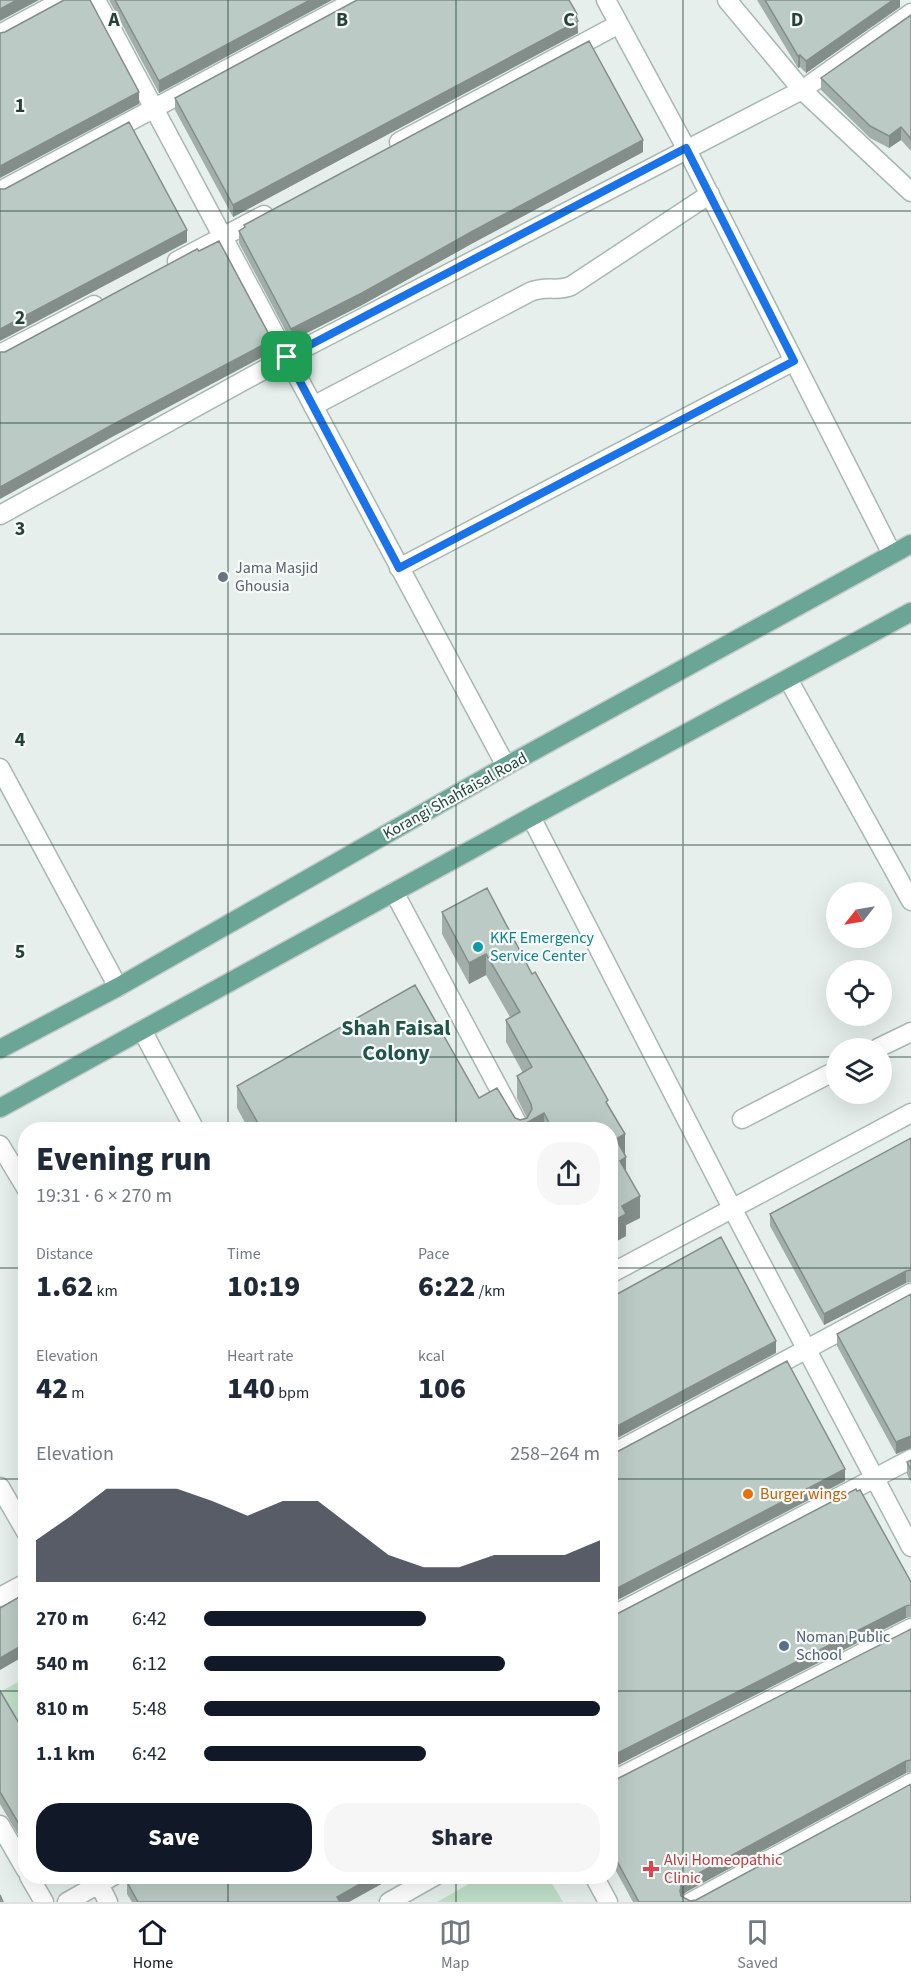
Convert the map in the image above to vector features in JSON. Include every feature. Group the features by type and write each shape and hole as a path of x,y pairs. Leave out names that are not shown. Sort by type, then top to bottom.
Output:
{"main road":[{"name":"Korangi Shahfaisal Road","path":"0,1049 118,987 506,766 911,544"},
{"path":"0,1108 911,612"}],"street":[{"path":"0,34 63,0"},
{"path":"96,0 506,766"},
{"path":"0,191 356,0"},
{"path":"606,0 710,194 892,554"},
{"path":"727,0 802,90 911,192"},
{"path":"0,515 287,357 686,148 802,90 911,13"},
{"path":"379,153 619,24"},
{"path":"313,406 530,292 540,288 572,286 710,194"},
{"path":"159,270 275,209"},
{"path":"0,354 106,298"},
{"path":"399,568 794,361"},
{"path":"788,679 911,901"},
{"path":"0,768 5,788 118,987"},
{"path":"531,817 733,1210 911,1547"},
{"path":"394,892 517,1122"},
{"path":"142,1030 191,1122"},
{"path":"892,1041 911,1032"},
{"path":"742,1119 826,1076"},
{"path":"618,1270 911,1113"},
{"path":"0,1145 18,1175"},
{"path":"618,1451 911,1293"},
{"path":"618,1613 911,1459"},
{"path":"0,1487 18,1518"},
{"path":"0,1597 18,1587"},
{"path":"618,1778 911,1628"},
{"path":"691,1902 911,1783"},
{"path":"0,1825 18,1856"},
{"path":"34,1884 44,1902"},
{"path":"67,1902 99,1884"},
{"path":"106,1884 108,1902"},
{"path":"389,1902 421,1884"},
{"path":"598,1884 608,1902"}],"green space":[{"path":"18,1682 18,1732 0,1692"},
{"path":"469,1884 552,1884 563,1902 437,1902"}],"building":[{"path":"0,0 17,0 0,9"},
{"path":"64,0 90,0 139,92 0,166 0,33"},
{"path":"115,0 310,0 159,81"},
{"path":"357,0 569,0 577,14 575,15 578,21 233,205 175,98"},
{"path":"765,0 893,0 806,61 800,55 798,56"},
{"path":"911,15 911,139 901,127 889,136 870,126 821,78"},
{"path":"589,41 643,140 362,293 291,329 239,231 245,227 244,225"},
{"path":"129,122 187,230 0,329 0,189 5,189"},
{"path":"219,241 272,340 0,487 0,352 5,352 197,249 199,251"},
{"path":"487,888 532,974 535,972 608,1100 606,1102 618,1122 549,1122 544,1113 528,1122 257,1122 237,1086 415,985 479,1098 497,1088 515,1118 520,1120 527,1118 532,1109 531,1104 517,1076 532,1067 506,1020 520,1012 486,954 469,963 442,912"},
{"path":"618,1122 625,1134 618,1138"},
{"path":"911,1138 911,1270 824,1314 770,1214"},
{"path":"618,1143 626,1157 620,1161 640,1196 622,1206 626,1214 618,1218"},
{"path":"721,1237 776,1341 618,1426 618,1294"},
{"path":"911,1294 911,1436 896,1442 837,1334"},
{"path":"787,1361 845,1469 618,1588 618,1451"},
{"path":"856,1489 860,1490 911,1582 911,1605 618,1753 618,1613"},
{"path":"18,1598 18,1648 0,1658 0,1608"},
{"path":"911,1629 911,1760 686,1880 681,1885 680,1891 681,1896 690,1901 696,1900 911,1784 911,1902 639,1902 618,1863 618,1778"},
{"path":"0,1691 18,1721 18,1822 0,1792"},
{"path":"128,1884 360,1884 337,1897 340,1902 138,1902"}],"place":[{"name":"Jama Masjid Ghousia","path":"223,577"},
{"name":"KKF Emergency Service Center","path":"478,947"},
{"name":"Burger wings","path":"748,1494"},
{"name":"Noman Public School","path":"784,1646"},
{"name":"Alvi Homeopathic Clinic","path":"651,1869"}],"district":[{"name":"Shah Faisal Colony","path":"396,1040"}],"route":[{"path":"686,148 794,361 399,568 287,357 686,148"}]}
